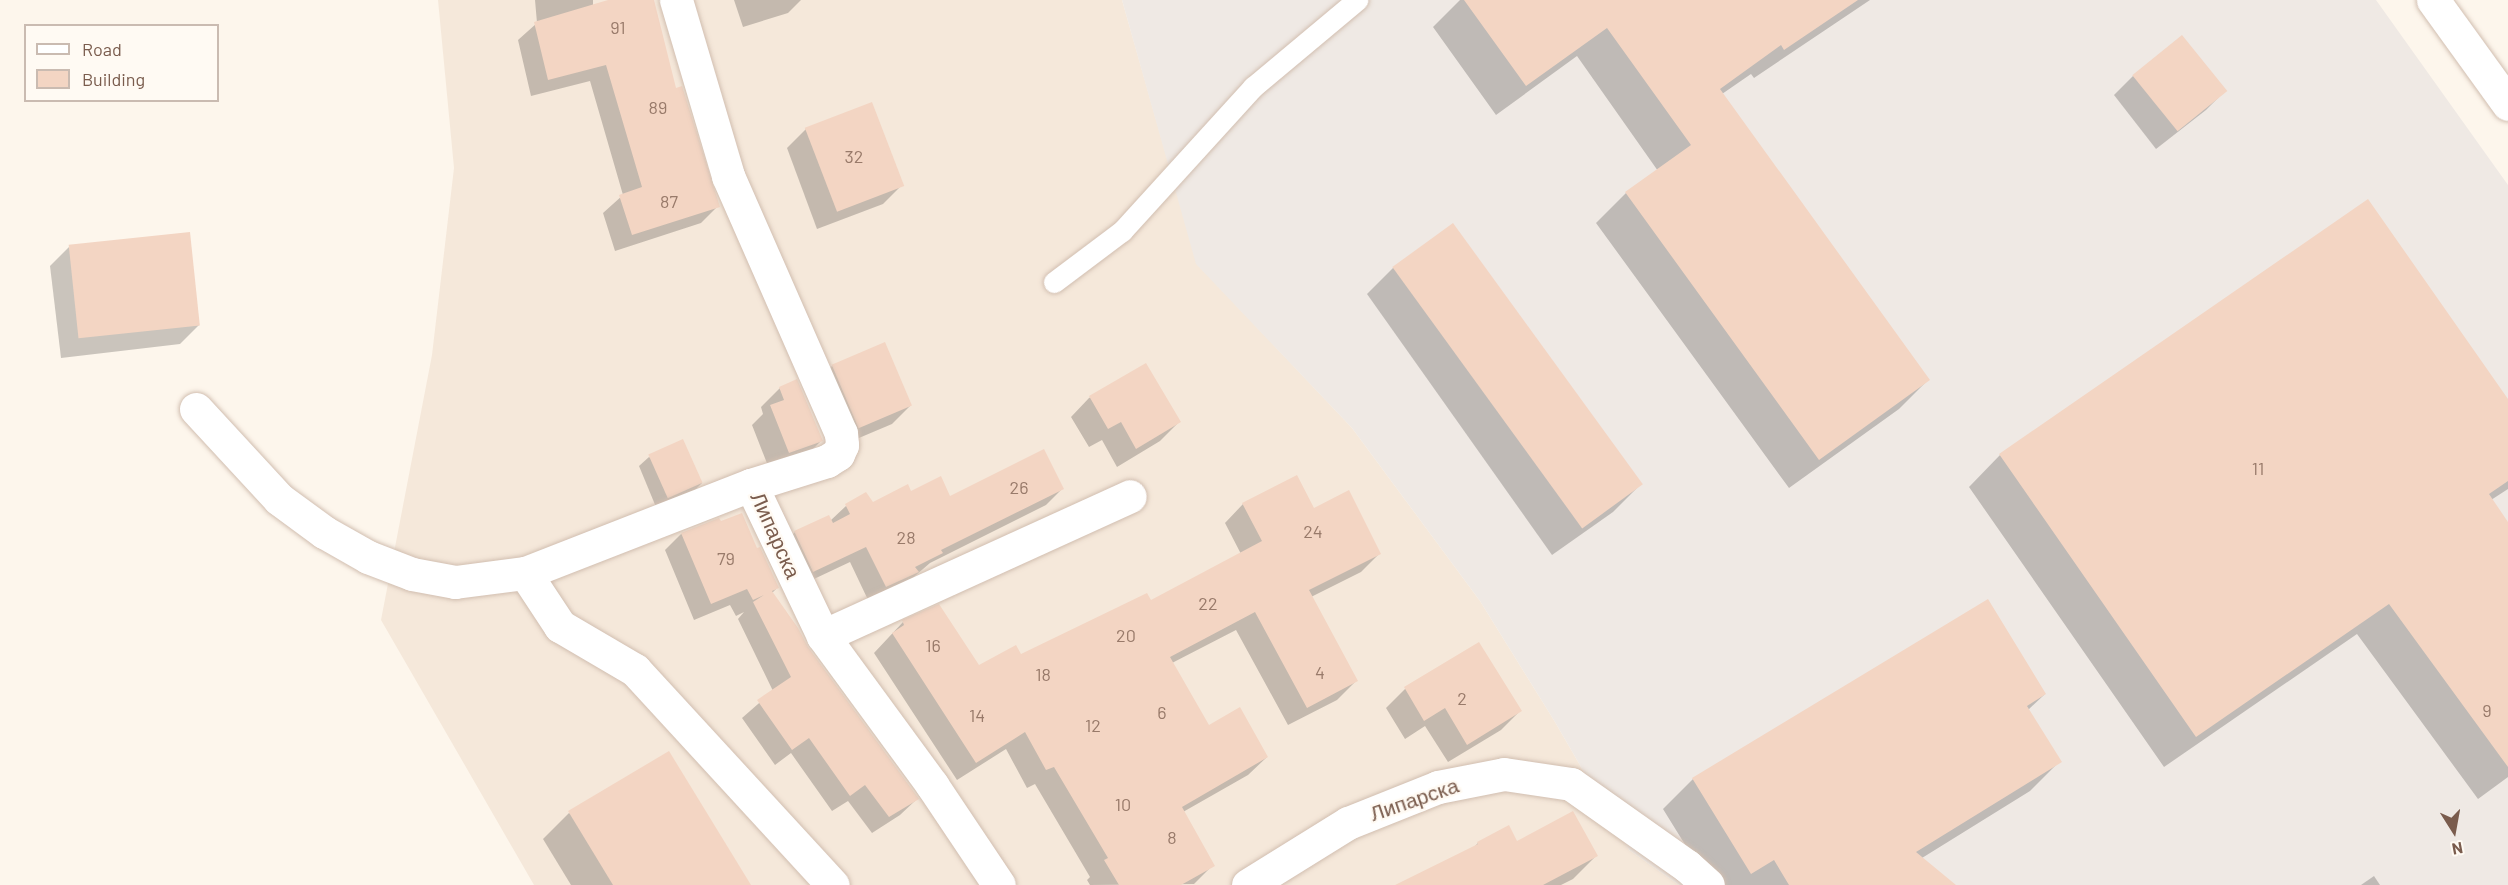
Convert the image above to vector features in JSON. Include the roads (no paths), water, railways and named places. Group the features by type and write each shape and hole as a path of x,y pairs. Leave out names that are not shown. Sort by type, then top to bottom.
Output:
{"street":[{"name":"Липарска","path":"676,0 729,176 840,434 842,445 837,454 827,461 751,485 823,636 932,785 999,885"},
{"path":"2433,0 2508,104"},
{"path":"196,409 279,500 324,532 368,557 412,574 455,582 525,573 751,485"},
{"path":"823,636 1130,496"},
{"path":"525,573 560,626 635,670 833,885"},
{"name":"Липарска","path":"1248,885 1348,823 1438,787 1504,774 1571,784 1687,866 1708,885"}],"lane":[{"path":"1054,282 1122,231 1253,87 1357,0"}]}
